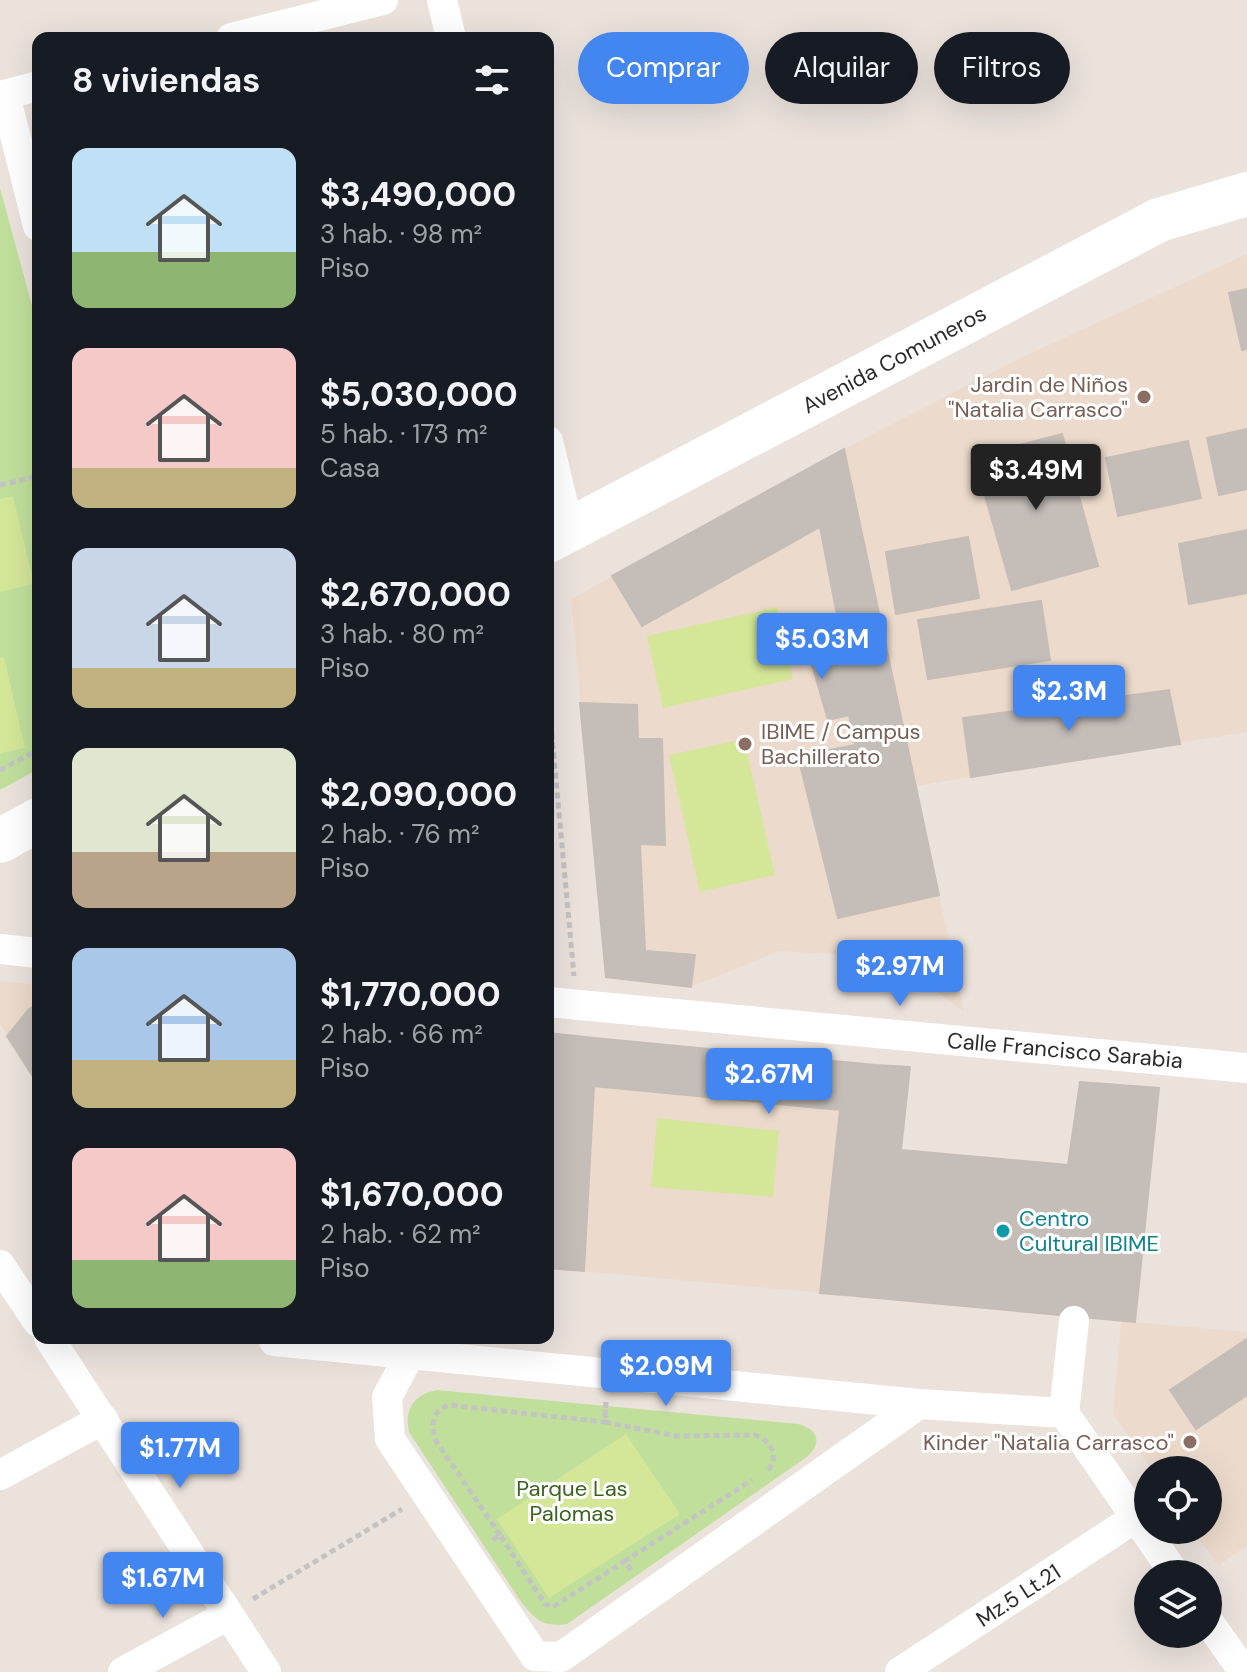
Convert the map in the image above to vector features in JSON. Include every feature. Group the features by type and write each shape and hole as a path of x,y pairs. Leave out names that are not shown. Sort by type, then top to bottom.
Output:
{"main road":[{"name":"Avenida Comuneros","path":"559,535 1159,220 1247,194"},
{"path":"0,841 32,823"}],"street":[{"path":"255,32 383,0"},
{"path":"442,0 450,32"},
{"path":"32,88 2,95 32,204"},
{"path":"554,492 559,535"},
{"path":"0,949 32,952"},
{"name":"Calle Francisco Sarabia","path":"562,1003 1247,1068"},
{"path":"0,1265 32,1313"},
{"path":"1074,1321 1064,1413 1134,1517"},
{"path":"53,1344 266,1672"},
{"path":"301,1344 919,1404 1064,1413"},
{"path":"409,1356 387,1397 390,1439 535,1656 561,1657 919,1404"},
{"path":"0,1475 103,1419"},
{"name":"Mz.5 Lt.21","path":"900,1672 1134,1519"},
{"path":"123,1672 228,1615"},
{"path":"1222,1641 1244,1672"}],"path":[{"path":"0,485 32,477"},
{"path":"0,770 32,753"},
{"path":"554,826 562,1003"},
{"path":"608,1375 604,1422 449,1405 440,1408 434,1415 431,1427 436,1441 545,1604 553,1607 625,1561 648,1597"},
{"path":"608,1375 605,1422 676,1436 755,1435 769,1443 773,1453 774,1459 768,1470 625,1561 648,1597"},
{"path":"228,1615 426,1494"},
{"path":"469,1556 500,1535"}],"shaded area":[{"path":"1247,254 1247,732 916,786 964,1012 911,973 864,956 779,951 691,987 606,977 571,599 844,449 1018,359"},
{"path":"0,981 32,984 32,1075 0,1024"},
{"path":"554,1034 875,1065 856,1296 554,1269"},
{"name":"Kinder \"Natalia Carrasco\"","path":"1121,1321 1247,1332 1247,1546 1222,1562 1214,1560 1203,1544 1222,1544 1222,1456 1142,1456 1113,1414"}],"green space":[{"path":"0,188 32,306 32,772 0,790"},
{"path":"13,496 32,584 0,592 0,499"},
{"path":"777,607 793,679 663,708 647,636"},
{"path":"4,657 25,748 0,753 0,658"},
{"path":"744,739 775,875 700,892 669,755"},
{"path":"657,1118 779,1131 773,1197 651,1187"},
{"name":"Parque Las Palomas","path":"437,1390 798,1424 815,1434 816,1444 804,1459 567,1624 551,1624 536,1618 521,1602 409,1432 408,1417 412,1404 422,1395"},
{"path":"626,1434 680,1514 549,1598 497,1519"}],"building":[{"path":"1247,289 1247,349 1242,350 1229,293"},
{"path":"1247,429 1247,489 1219,495 1207,438"},
{"path":"1062,434 1098,566 1012,590 974,457"},
{"path":"1188,441 1201,498 1118,516 1106,458"},
{"path":"844,449 939,895 838,918 798,756 855,745 849,715 828,720 811,661 822,641 841,636 820,527 642,626 612,576"},
{"path":"1247,530 1247,593 1189,604 1179,544"},
{"path":"968,537 979,598 896,614 886,552"},
{"path":"1041,601 1050,660 928,679 918,620"},
{"path":"1169,690 1180,744 971,777 963,718"},
{"path":"580,703 637,705 638,739 662,739 665,845 640,844 645,951 695,955 691,987 606,977"},
{"path":"32,1007 32,1075 7,1036"},
{"path":"554,1034 594,1038 584,1271 554,1268"},
{"path":"594,1038 875,1065 856,1296 820,1293 840,1110 594,1086"},
{"name":"Centro Cultural IBIME","path":"875,1065 910,1067 901,1150 1068,1165 1080,1082 1159,1088 1135,1322 856,1296"},
{"path":"1247,1339 1247,1395 1196,1429 1170,1390"}],"place":[{"name":"Jardin de Niños \"Natalia Carrasco\"","path":"1144,397"},
{"name":"IBIME / Campus Bachillerato","path":"745,744"},
{"name":"Centro Cultural IBIME","path":"1003,1231"},
{"name":"Kinder \"Natalia Carrasco\"","path":"1190,1442"}]}
